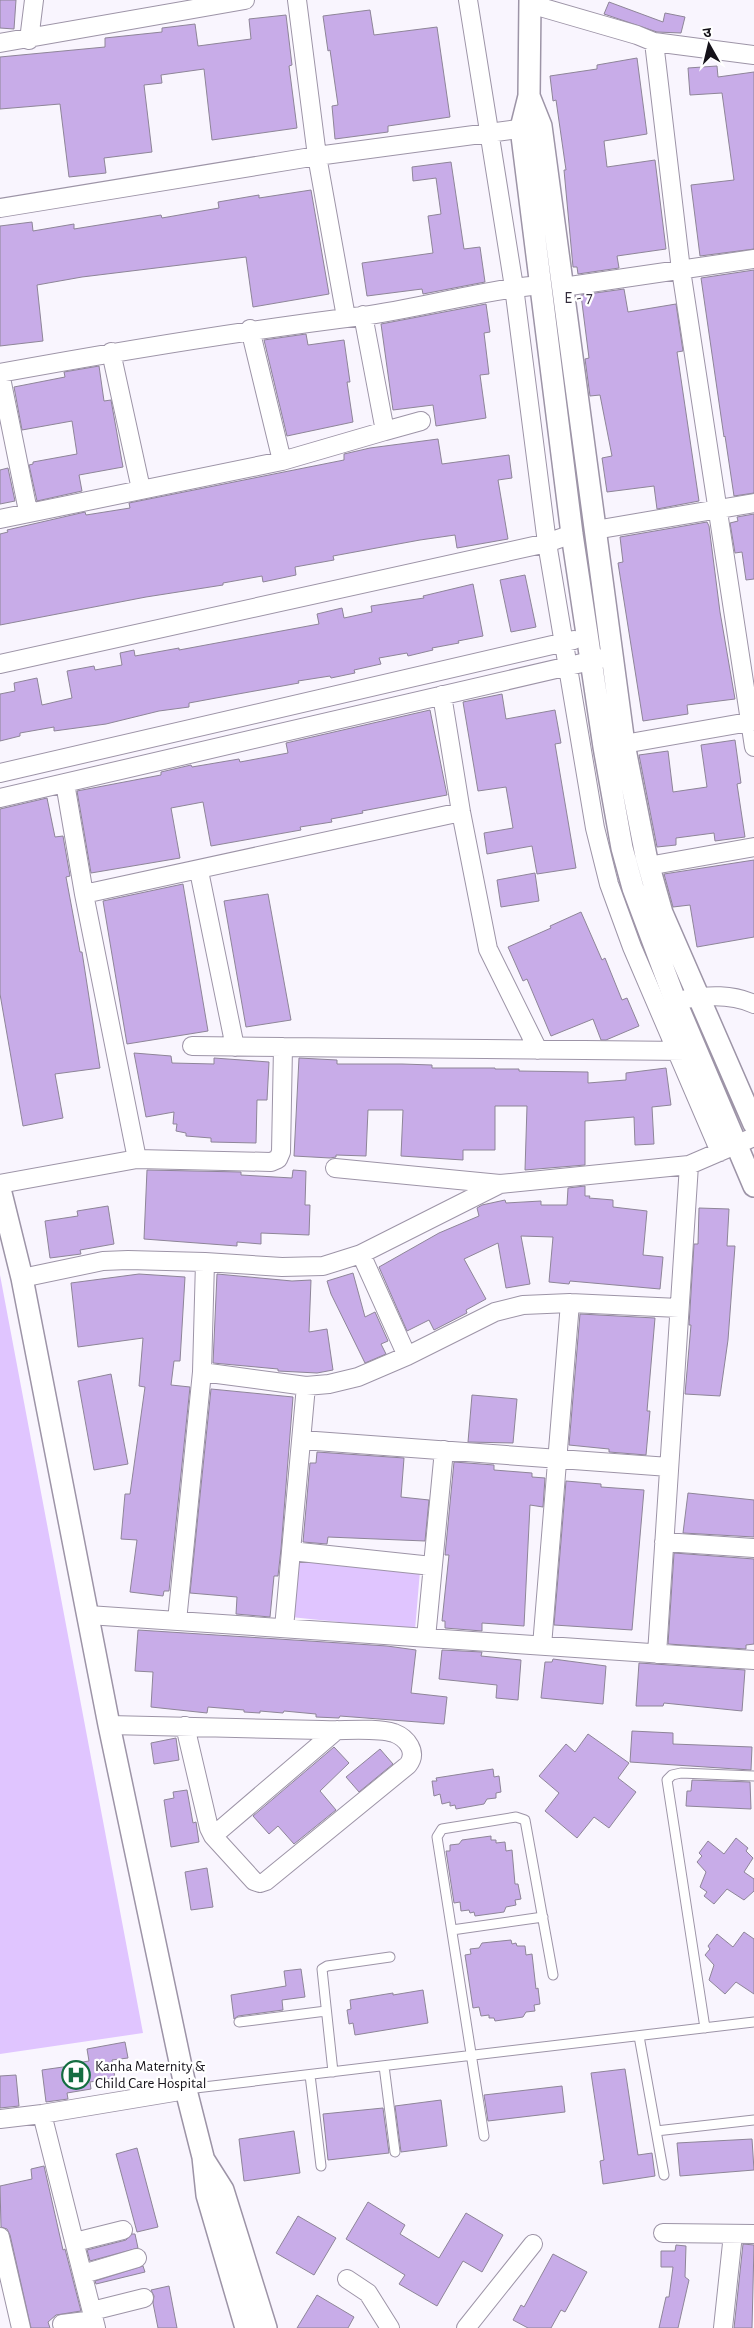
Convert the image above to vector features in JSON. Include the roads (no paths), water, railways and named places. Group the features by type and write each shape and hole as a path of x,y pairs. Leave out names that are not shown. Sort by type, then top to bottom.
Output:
{"street":[{"path":"29,40 34,0"},
{"path":"0,43 29,40 144,8 245,0"},
{"path":"297,0 318,156 354,316 386,431"},
{"path":"468,0 514,287 548,543 595,828 609,884 686,1051 736,1145 754,1186"},
{"path":"686,1051 675,1000 633,888 622,848 590,661 541,285 531,127 530,2 562,6 654,42 754,55"},
{"path":"654,42 681,270 752,721 754,747"},
{"path":"0,208 318,156 531,127"},
{"path":"531,127 563,287 624,744 648,866 662,913 754,1124"},
{"path":"563,287 754,259"},
{"path":"28,512 0,373 250,329 354,316 514,287 541,285"},
{"path":"250,329 282,460"},
{"path":"111,352 141,489"},
{"path":"0,518 282,460 421,421"},
{"path":"595,530 754,503"},
{"path":"0,664 548,543 572,534"},
{"path":"0,773 609,632"},
{"path":"0,798 612,656"},
{"path":"442,695 461,812 488,949 538,1050"},
{"path":"624,744 752,721"},
{"path":"65,783 84,894 137,1159"},
{"path":"84,894 461,812"},
{"path":"648,866 754,847"},
{"path":"199,870 235,1047"},
{"path":"675,1000 727,996 743,999 754,1004"},
{"path":"192,1046 686,1051"},
{"path":"0,1184 137,1159 271,1162 278,1159 281,1152 283,1047"},
{"path":"335,1168 500,1184 689,1166 736,1145"},
{"path":"657,1654 689,1166"},
{"path":"22,1278 103,1261 323,1266 361,1254 500,1184"},
{"path":"0,1189 22,1278 109,1725 186,2090 203,2158 207,2195 246,2328"},
{"path":"361,1254 407,1356"},
{"path":"177,1621 202,1372 205,1262"},
{"path":"202,1372 306,1386 358,1377 407,1356 495,1312 523,1305 570,1303 680,1308"},
{"path":"542,1646 570,1303"},
{"path":"284,1628 306,1386"},
{"path":"302,1440 669,1467"},
{"path":"426,1638 444,1450"},
{"path":"664,1542 754,1548"},
{"path":"291,1551 432,1566"},
{"path":"88,1615 754,1660"},
{"path":"109,1725 185,1726 337,1730 394,1733 403,1737 410,1746 413,1751 412,1761 266,1882 260,1884 254,1881 214,1836 207,1820 185,1726"},
{"path":"214,1836 337,1730"},
{"path":"0,2119 42,2114 186,2090"},
{"path":"42,2114 94,2320"},
{"path":"203,2158 223,2190 266,2328"},
{"path":"75,2242 123,2230"},
{"path":"663,2233 754,2234"},
{"path":"723,2328 733,2234"},
{"path":"0,2237 22,2328"},
{"path":"466,2328 533,2244"},
{"path":"83,2274 137,2258"},
{"path":"347,2278 368,2293 390,2328"},
{"path":"62,2324 94,2320 144,2298"}],"lane":[{"path":"705,2028 667,1780 672,1775 681,1773 754,1776"},
{"path":"484,2136 438,1833 447,1828 516,1817 521,1818 527,1824 553,1975"},
{"path":"452,1930 543,1917"},
{"path":"333,2072 321,1972 324,1967 390,1957"},
{"path":"239,2022 326,2012"},
{"path":"186,2090 754,2022"},
{"path":"639,2036 664,2175"},
{"path":"384,2066 395,2152"},
{"path":"310,2075 321,2166"},
{"path":"656,2131 754,2120"}],"place":[{"name":"Kanha Maternity & Child Care Hospital","path":"76,2075"}],"district":[{"name":"E - 7","path":"579,298"}]}
